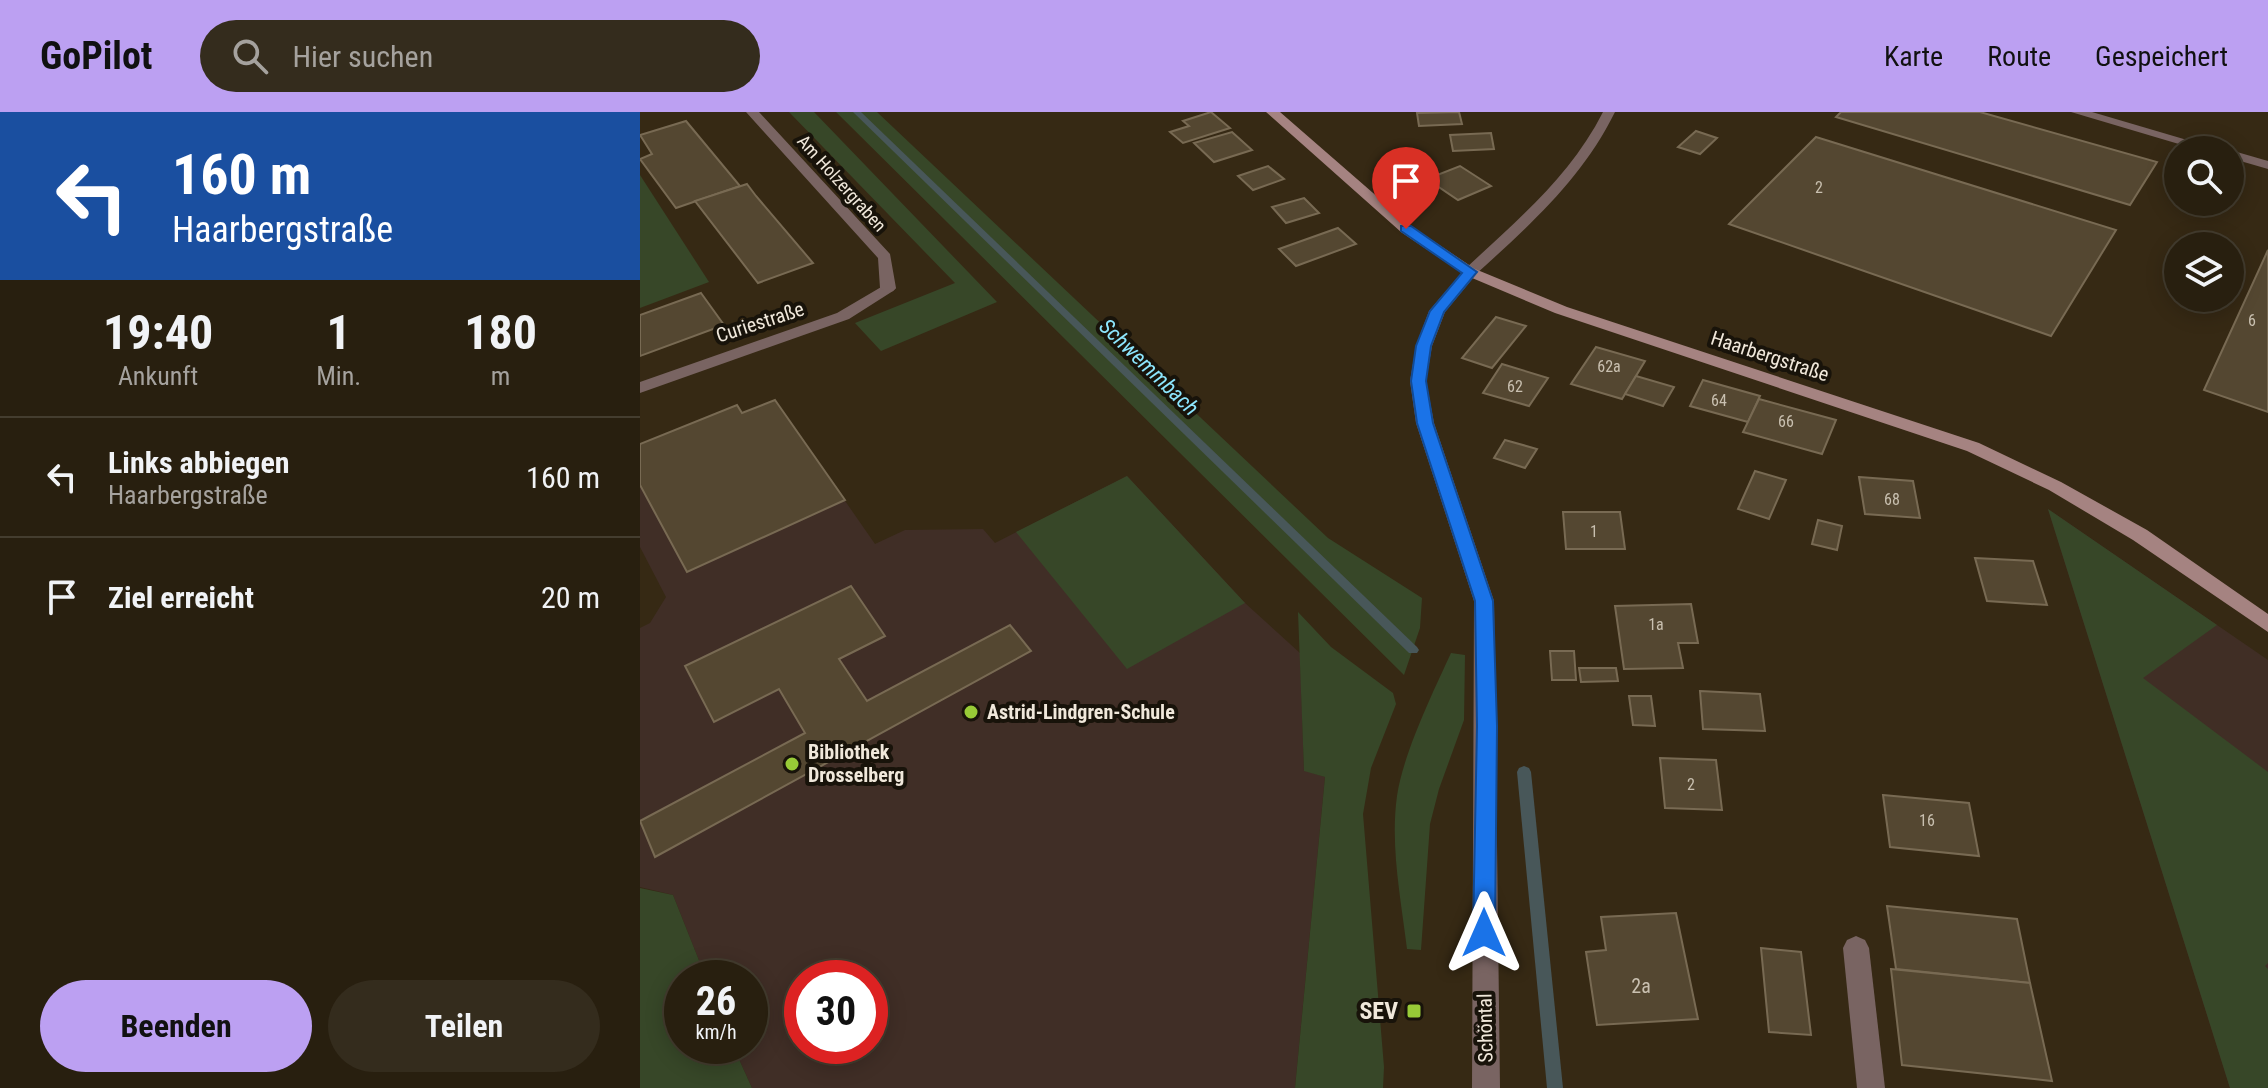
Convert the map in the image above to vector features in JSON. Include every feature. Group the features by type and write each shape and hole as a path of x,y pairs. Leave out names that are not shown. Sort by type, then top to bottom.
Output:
{"main road":[{"name":"Haarbergstraße","path":"1272,112 1406,229 1470,272 1561,310 1973,447 2055,486 2140,535 2268,624"}],"street":[{"name":"Am Holzergraben","path":"752,112 885,257 888,288"},
{"name":"Schöntal","path":"1486,1088 1484,601 1425,423 1418,381 1424,346 1437,311 1470,272 1572,177 1596,141 1609,112"},
{"path":"2077,112 2164,136"},
{"path":"2244,158 2268,165"},
{"name":"Curiestraße","path":"640,388 843,316 888,288"},
{"path":"1856,948 1871,1088"}],"shaded area":[{"name":"Astrid-Lindgren-Schule","path":"775,400 875,544 905,530 983,529 995,543 1127,476 1245,603 1300,653 1304,770 1325,777 1295,1088 752,1088 741,1064 768,1064 768,960 699,960 673,895 640,887 640,628 650,623 666,597 640,547 640,444 737,405 742,413"},
{"path":"2048,509 2268,660 2268,1088 2230,1088"}],"green space":[{"path":"789,112 814,112 997,302 881,351 855,323 955,283"},
{"path":"836,112 877,112 1328,538 1422,598 1420,628 1404,675"},
{"path":"640,175 709,282 640,308"},
{"path":"1127,476 1245,603 1127,669 1016,532"},
{"path":"2048,509 2217,625 2143,678 2268,772 2268,963 2265,966 2268,969 2268,1088 2230,1088"},
{"path":"1298,612 1331,647 1393,693 1396,704 1371,768 1363,814 1384,1067 1383,1088 1295,1088 1325,777 1304,771"},
{"path":"1451,653 1465,655 1464,720 1430,824 1421,950 1407,949 1396,853 1397,796 1412,743"},
{"path":"640,888 673,895 699,960 664,960 664,1064 741,1064 752,1088 640,1088"}],"building":[{"path":"1211,112 1230,128 1183,143 1170,132 1189,126 1183,121"},
{"path":"1459,112 1462,124 1419,126 1417,113"},
{"path":"1841,112 1980,112 2157,162 2130,205 1836,117"},
{"path":"686,121 740,186 676,208 640,159 652,154 640,135"},
{"path":"1696,131 1717,138 1700,154 1678,147"},
{"path":"1232,132 1252,150 1214,162 1194,143"},
{"path":"1491,133 1494,149 1453,151 1450,135"},
{"path":"1816,137 2116,230 2051,336 1729,224"},
{"path":"1268,166 1284,179 1253,190 1238,176"},
{"path":"1460,166 1491,186 1458,200 1427,179"},
{"path":"747,184 813,263 758,283 695,201"},
{"path":"1304,198 1319,213 1286,223 1272,207"},
{"path":"1338,228 1356,244 1296,266 1279,249"},
{"path":"2268,250 2268,412 2204,390 2240,312 2244,312 2244,302"},
{"path":"701,293 724,325 640,356 640,315"},
{"path":"1496,317 1526,326 1492,368 1462,358"},
{"path":"1596,347 1645,361 1622,399 1571,384"},
{"path":"1502,364 1548,378 1529,406 1483,393"},
{"path":"1636,376 1674,387 1663,406 1625,394"},
{"path":"1703,380 1760,396 1748,422 1690,406"},
{"path":"1759,399 1836,420 1822,454 1743,432"},
{"path":"775,400 845,500 687,572 640,485 640,444 737,405 742,413"},
{"path":"1505,440 1537,449 1525,468 1494,458"},
{"path":"1755,471 1786,480 1769,519 1738,509"},
{"path":"1859,477 1913,481 1920,518 1865,514"},
{"path":"1563,512 1620,512 1625,549 1566,549"},
{"path":"1818,520 1842,526 1837,550 1812,544"},
{"path":"1975,558 2033,561 2047,605 1987,601"},
{"path":"851,586 885,636 839,659 867,701 1010,625 1031,651 655,857 640,821 805,733 779,689 714,722 685,666"},
{"path":"1691,604 1698,643 1678,643 1683,668 1624,669 1615,606"},
{"path":"1550,651 1574,651 1576,680 1552,680"},
{"path":"1579,668 1616,668 1618,681 1581,682"},
{"path":"1700,691 1760,694 1765,731 1703,729"},
{"path":"1629,696 1651,696 1655,726 1633,725"},
{"path":"1660,758 1716,760 1722,810 1665,808"},
{"path":"1883,795 1969,803 1979,856 1890,847"},
{"path":"1887,906 2017,919 2030,983 1896,969"},
{"path":"1676,913 1698,1019 1597,1025 1586,952 1606,950 1601,917"},
{"path":"1761,948 1801,952 1811,1035 1769,1032"},
{"path":"1891,969 2030,983 2052,1081 1902,1065"}],"waterway":[{"name":"Schwemmbach","path":"857,112 1413,650"},
{"name":"Schwemmbach","path":"1524,772 1555,1088"}],"place":[{"name":"Astrid-Lindgren-Schule","path":"971,712"},
{"name":"Bibliothek Drosselberg","path":"792,764"},
{"name":"SEV","path":"1414,1011"}],"route":[{"path":"1406,229 1470,272 1437,311 1424,346 1418,381 1425,423 1484,601 1487,726 1484,933"}]}
